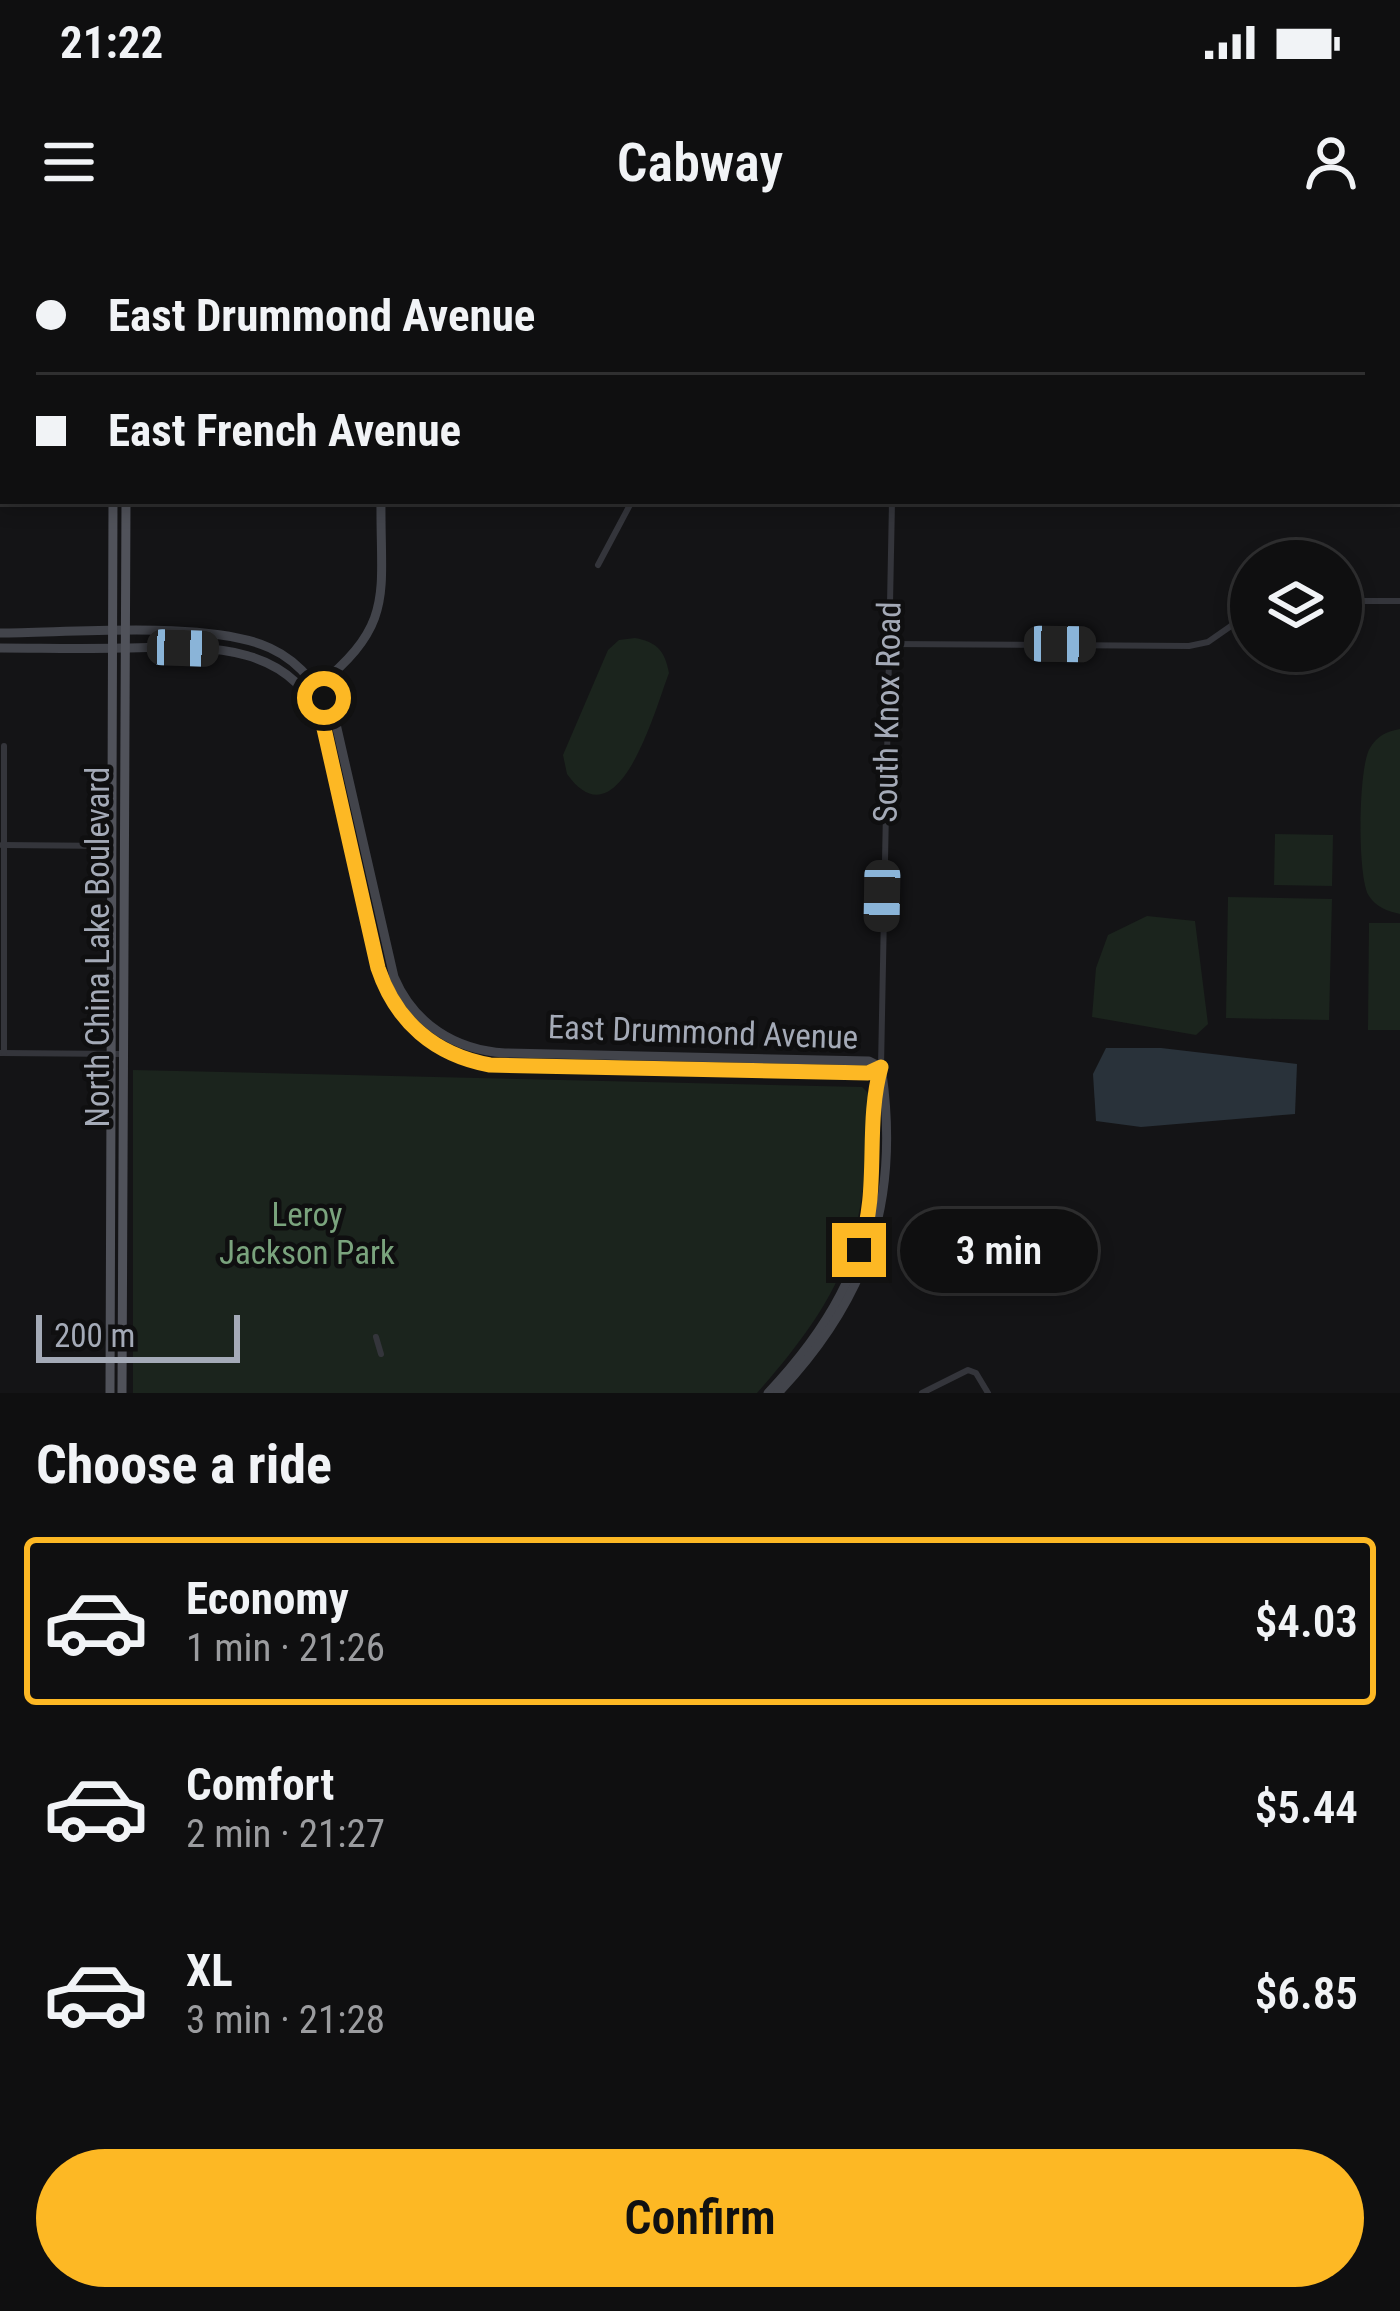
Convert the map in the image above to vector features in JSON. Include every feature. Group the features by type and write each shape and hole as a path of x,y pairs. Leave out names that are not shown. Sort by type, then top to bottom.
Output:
{"main road":[{"name":"North China Lake Boulevard","path":"113,504 112,846 122,1393"},
{"name":"North China Lake Boulevard","path":"110,1393 126,504"},
{"path":"110,1244 117,1249 116,1285 122,1303"}],"street":[{"path":"306,694 364,646 377,622 381,504"},
{"path":"598,565 630,504"},
{"name":"South Knox Road","path":"881,1067 892,504"},
{"path":"1362,601 1400,602"},
{"path":"889,644 1189,646 1208,642 1230,627"},
{"name":"East Drummond Avenue","path":"0,633 245,639 286,658 316,686 336,724 394,977 414,1010 436,1031 493,1052 869,1061 881,1067"},
{"name":"East Drummond Avenue","path":"0,648 244,652 274,664 306,694 323,724 383,981 404,1017 441,1049 504,1066 868,1073 881,1067"},
{"path":"4,746 2,1053 117,1054"},
{"path":"2,845 112,846"},
{"path":"768,1393 830,1317 859,1250 872,1196 875,1089 881,1067"},
{"path":"778,1393 831,1333 860,1280 880,1217 885,1169 881,1067"},
{"path":"831,1333 861,1260 847,1237"},
{"path":"376,1337 381,1354"},
{"path":"922,1393 964,1370 976,1373 988,1393"}],"green space":[{"path":"635,638 659,649 669,673 633,763 619,783 603,794 586,792 567,774 563,755 608,650 619,640"},
{"path":"1400,729 1400,914 1382,908 1369,896 1360,822 1370,748 1383,735"},
{"path":"1275,834 1333,835 1332,886 1274,885"},
{"path":"1228,897 1332,899 1329,1020 1226,1018"},
{"path":"1147,916 1195,921 1208,1024 1196,1035 1092,1017 1096,968 1108,935"},
{"path":"1369,923 1400,923 1400,1030 1368,1030"},
{"name":"Leroy Jackson Park","path":"133,1070 862,1087 869,1094 857,1222 833,1289 757,1393 133,1393"}],"shaded area":[{"path":"1106,1048 1161,1048 1297,1064 1295,1114 1141,1127 1096,1121 1093,1074"}],"route":[{"path":"324,698 316,686 306,694 323,724 378,968 393,1002 413,1028 454,1056 490,1065 868,1073 881,1067 875,1089 872,1196 859,1250"}]}
